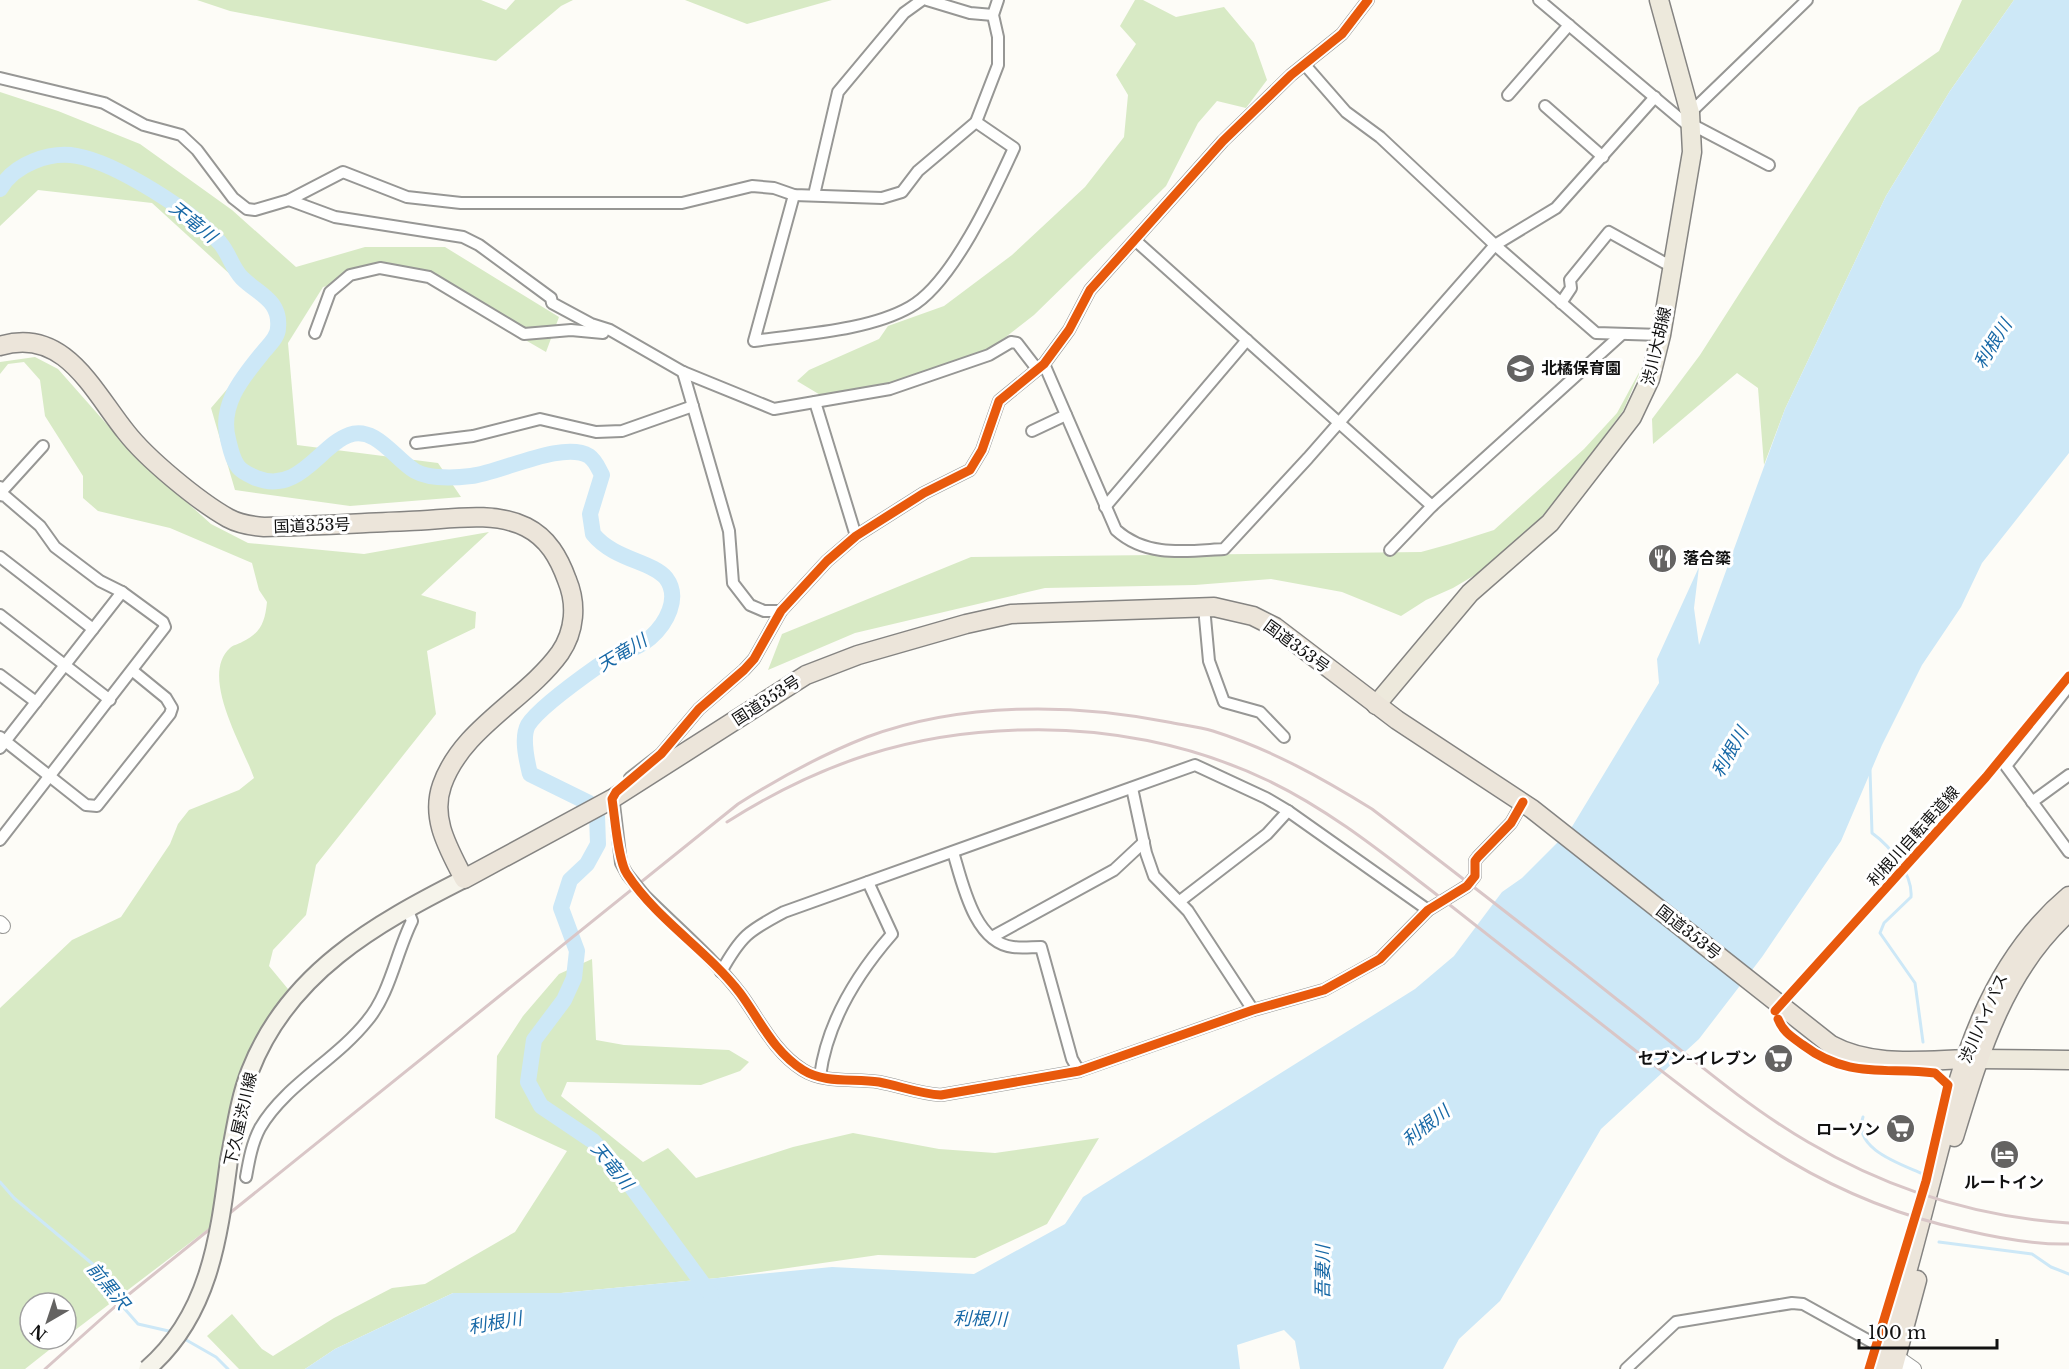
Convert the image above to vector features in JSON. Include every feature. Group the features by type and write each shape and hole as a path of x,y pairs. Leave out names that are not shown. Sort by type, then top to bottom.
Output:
{"highway":[{"name":"国道353号","path":"0,346 19,342 38,343 68,359 137,444 179,481 221,513 239,523 264,528 485,518 525,527 548,544 562,565 573,595 573,615 566,642 555,660 459,754 442,786 439,808 441,832 464,879 606,802 790,684 822,667 994,617 1204,607 1234,610 1275,627 1376,705 1527,806 1831,1045 1860,1057 1882,1060 1972,1059"},
{"name":"渋川バイパス","path":"1877,1369 1891,1358 1972,1059 2005,968 2047,914 2069,896"},
{"name":"渋川バイパス","path":"1972,1059 2018,973 2057,923 2069,912"}],"main road":[{"name":"渋川大胡線","path":"1376,705 1452,611 1479,584 1538,535 1569,499 1632,417 1643,398 1661,335 1692,152 1691,122 1659,0"},
{"name":"下久屋渋川線","path":"147,1369 183,1328 202,1295 213,1256 229,1160 250,1070 263,1042 287,1004 339,952 407,908 464,879"},
{"path":"1972,1059 2069,1060"}],"street":[{"path":"814,195 838,92 904,13 922,0"},
{"path":"927,0 970,12 993,15"},
{"path":"0,78 104,103 144,125 181,135 197,150 233,198 247,209 255,210 289,200 343,172 407,196 461,203 682,203 752,186 774,188 794,195 882,198 902,192 918,171 976,122 998,65 998,37 993,15 998,0"},
{"path":"1368,0 1342,34 1223,141 1090,290 1069,330 1041,366 999,401 982,450 970,470 924,494 856,536 827,561 782,611 754,660 699,709 667,748 622,784 606,802 621,863 627,874 644,895 740,993 763,1030 781,1051 805,1071 820,1076 836,1080 877,1082 941,1095 1079,1071 1252,1010 1324,990 1388,953 1428,910 1467,886 1475,876 1475,861 1527,806"},
{"path":"1539,0 1655,97 1691,122 1769,165"},
{"path":"1691,122 1807,0"},
{"path":"1508,95 1569,25"},
{"path":"1305,65 1346,112 1380,137 1495,245 1596,333 1661,335"},
{"path":"289,200 335,218 468,239 551,298 552,303 591,324 618,335 683,372 774,409 890,389 989,355 1011,342 1017,343 1041,366 1066,415 1116,530 1137,545 1164,552 1224,549 1340,422 1495,245 1556,208 1655,97"},
{"path":"1545,106 1603,157"},
{"path":"794,195 754,341 865,324 910,307 937,286 991,197 1014,147 976,122"},
{"path":"1561,303 1571,288 1570,280 1610,232 1672,267"},
{"path":"1136,241 1432,506"},
{"path":"315,333 330,292 350,274 380,268 429,277 524,334 571,330 618,335"},
{"path":"1390,550 1432,506 1622,334"},
{"path":"1105,507 1247,340"},
{"path":"683,372 729,531 733,583 750,605 764,611 782,611"},
{"path":"815,402 856,536"},
{"path":"416,443 473,436 540,419 596,432 622,432 693,406"},
{"path":"1032,431 1066,415"},
{"path":"0,487 4,489 43,446"},
{"path":"0,495 5,496 40,526 55,547 100,581 122,592 165,625 164,630 133,671 0,840"},
{"path":"0,557 93,629"},
{"path":"122,592 2,742 86,805 92,807 102,801 170,714 171,708 166,698 133,671"},
{"path":"1204,607 1209,661 1224,702 1260,712 1284,737"},
{"path":"0,615 110,700"},
{"path":"0,675 36,702"},
{"path":"2069,686 2006,766 2069,851"},
{"path":"721,972 735,947 748,931 784,912 1195,765 1266,798 1288,811 1428,910"},
{"path":"2032,802 2069,775"},
{"path":"1132,788 1154,876 1180,901 1252,1010"},
{"path":"1180,901 1267,834 1288,811"},
{"path":"992,937 1114,870 1144,842"},
{"path":"953,852 968,904 992,937 1011,947 1041,947 1072,1059 1079,1071"},
{"path":"820,1076 823,1056 850,991 869,960 892,934 868,882"},
{"path":"246,1177 252,1148 260,1128 275,1108 354,1035 373,1013 412,921 407,908"},
{"path":"1626,1369 1676,1322 1792,1303 1803,1305 1891,1358 1914,1369"}],"green space":[{"path":"197,0 481,0 506,10 515,0 573,0 561,6 496,61 230,11"},
{"path":"685,0 832,0 747,24"},
{"path":"1135,0 1143,0 1176,17 1224,7 1254,43 1267,80 1246,108 1217,101 1198,123 1166,186 1034,315 985,353 893,384 822,396 797,381 809,370 879,339 888,326 944,306 1012,255 1085,187 1124,137 1128,95 1116,75 1136,44 1120,26"},
{"path":"1962,0 2014,0 1950,91 1886,196 1785,409 1764,465 1758,388 1737,373 1653,444 1652,419 1700,355 1859,107 1939,51"},
{"path":"0,92 58,111 140,144 232,210 296,267 365,247 445,247 559,317 546,352 400,267 323,287 288,343 297,445 438,463 461,497 350,506 235,490 211,408 259,352 279,319 152,203 38,190 0,226"},
{"path":"35,357 58,369 134,455 211,524 248,543 364,554 489,532 421,595 476,612 475,628 427,651 436,714 316,865 306,915 273,950 269,966 288,989 251,1050 212,1226 78,1328 78,1291 18,1291 18,1351 48,1351 25,1369 0,1369 0,1008 72,940 121,917 170,844 178,824 189,810 239,790 254,778 226,712 219,676 222,660 230,648 258,631 265,615 267,602 259,590 252,563 170,528 98,511 83,498 83,476 45,416 40,380 24,362 8,364 0,374 0,362"},
{"path":"1643,365 1623,411 1562,493 1520,542 1480,572 1426,600 1401,616 1342,592 1271,579 1195,585 1045,588 855,633 768,670 782,634 971,557 1421,552 1494,530 1584,449 1617,413"},
{"path":"592,959 596,1040 624,1045 729,1050 749,1062 740,1071 701,1085 567,1082 561,1096 643,1162 668,1148 696,1178 793,1147 853,1133 939,1149 995,1153 1099,1138 1047,1224 975,1258 878,1255 718,1278 561,1293 453,1293 335,1349 305,1369 239,1369 207,1336 232,1314 262,1349 273,1356 334,1318 392,1288 425,1284 515,1232 567,1151 495,1118 497,1056 523,1016 559,974"}],"water":[{"path":"2014,0 2069,0 2069,453 1982,563 1961,607 1922,665 1882,745 1841,841 1762,957 1699,1039 1601,1129 1500,1301 1459,1339 1443,1369 1300,1369 1295,1341 1284,1330 1237,1345 1240,1369 305,1369 335,1349 453,1293 561,1293 832,1267 974,1274 1065,1224 1083,1197 1415,989 1454,956 1502,892 1522,878 1570,830 1659,683 1657,659 1699,567 1694,608 1699,645 1785,409 1886,196 1950,91"}],"waterway":[{"name":"天竜川","path":"0,189 14,173 34,161 56,156 77,156 112,168 153,190 192,217 220,243 239,274 272,304 278,318 278,331 275,338 241,381 227,414 228,439 234,459 241,470 256,478 271,481 285,480 297,475 338,440 358,433 376,439 415,471 435,477 483,474 531,459 564,452 578,452 589,456 595,462 602,475 590,514 593,534 611,549 660,572 670,586 672,602 666,618 650,638 604,662 581,678 533,718 526,730 525,750 530,774 589,803 597,815 598,844 587,864 570,880 561,908 577,951 574,978 564,1000 534,1040 528,1082 541,1106 593,1141 628,1182 711,1295"},
{"path":"1870,770 1872,833 1899,861 1911,888 1911,897 1884,923 1880,933 1915,983 1923,1042"},
{"path":"1863,1117 1862,1128 1871,1146 1891,1160 1923,1174"},
{"name":"前黒沢","path":"0,1182 14,1198 95,1266 113,1286 123,1307 138,1324 173,1332"},
{"path":"1939,1242 2032,1254 2051,1267 2069,1274"},
{"name":"前黒沢","path":"181,1337 216,1357 228,1369"}],"railway":[{"path":"45,1369 128,1295 738,804 833,751 867,737 940,717 1017,709 1094,711 1197,727 1234,738 1275,755 1315,775 1372,809 1735,1093 1808,1142 1869,1174 1934,1198 2000,1214 2069,1223"},
{"path":"727,822 762,801 832,768 867,755 940,737 1019,730 1084,732 1147,740 1210,757 1240,768 1291,792 1354,832 1703,1103 1742,1131 1823,1180 1866,1200 1913,1217 2003,1238 2069,1244"}],"cycle path":[{"path":"1368,0 1342,34 1291,75 1223,141 1090,290 1069,330 1044,364 999,401 982,450 970,470 924,493 856,536 827,561 781,611 754,659 744,670 699,709 661,754 616,792 612,799 619,850 624,868 639,891 667,921 727,977 775,1044 792,1062 803,1070 821,1077 879,1082 941,1095 1079,1071 1253,1010 1324,990 1380,959 1428,910 1467,886 1475,876 1475,861 1511,823 1523,802"},
{"name":"利根川自転車道線","path":"1775,1011 1986,777 2069,676"},
{"path":"1778,1019 1792,1037 1820,1056 1836,1063 1867,1069 1935,1073 1948,1085 1926,1181 1869,1369"}],"place":[{"name":"北橘保育園","path":"1520,368"},
{"name":"落合簗","path":"1662,558"},
{"name":"セブン-イレブン","path":"1778,1058"},
{"name":"ローソン","path":"1901,1129"},
{"name":"ルートイン","path":"2004,1154"}],"water label":[{"name":"利根川","path":"1993,344"},
{"name":"利根川","path":"1730,752"},
{"name":"利根川","path":"1426,1126"},
{"name":"吾妻川","path":"1323,1272"},
{"name":"利根川","path":"980,1319"},
{"name":"利根川","path":"495,1323"}]}
